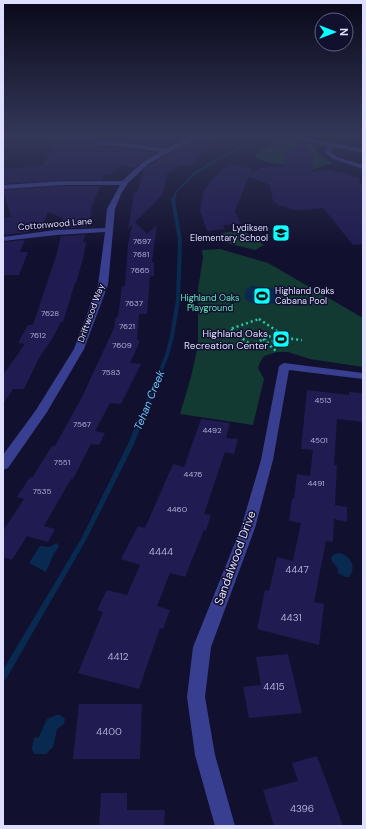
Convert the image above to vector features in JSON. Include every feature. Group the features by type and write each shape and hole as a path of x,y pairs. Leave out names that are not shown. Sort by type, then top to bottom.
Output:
{"street":[{"name":"Driftwood Way","path":"3,465 41,412 79,349 103,285 108,230 114,198 122,183 131,174"},
{"path":"3,186 33,183 122,183"},
{"name":"Cottonwood Lane","path":"3,239 65,231 108,230"},
{"name":"Sandalwood Drive","path":"225,826 205,755 196,697 202,647 248,528 266,460 284,366 363,376"}],"path":[{"path":"259,318 277,331 275,334 263,339 251,345 230,329 259,318"},
{"path":"267,343 283,338 302,340"},
{"path":"263,339 276,352"}],"green space":[{"path":"243,230 264,245 255,250 215,240 222,233"},
{"name":"Highland Oaks Recreation Center","path":"220,249 268,263 363,318 363,367 310,359 288,352 277,352 264,356 258,368 264,379 253,425 180,414 191,377 198,345 198,289 203,258 202,250"}],"water":[{"name":"Highland Oaks Cabana Pool","path":"252,286 273,288 280,292 278,302 256,304 248,301 244,298 246,289"},
{"path":"57,543 59,547 53,555 46,572 29,563 40,546 49,547"},
{"path":"340,553 347,557 352,563 353,570 349,577 345,577 338,573 338,569 332,561 331,557"},
{"path":"60,715 65,719 64,724 57,729 53,747 46,754 34,754 32,748 34,738 39,737 47,719"}],"building":[{"path":"3,174 111,174 110,175 105,174 102,180 63,180 3,184"},
{"path":"143,174 167,174 163,194 135,222 147,234 157,225 152,262 154,262 154,276 150,276 147,314 139,314 137,340 140,341 130,363 141,364 121,404 110,403 95,431 105,433 99,445 91,444 73,479 71,479 44,526 55,529 48,542 27,536 12,560 3,557 3,531 24,499 17,497 30,477 32,478 52,446 55,446 82,397 114,328 116,317 118,317 122,286 125,286 128,245 132,225 128,229 134,194 138,190"},
{"path":"218,174 347,174 353,177 358,177 363,191 363,244 353,245 323,208 295,210 278,205 273,201 270,185 249,176 235,211 241,224 223,225 225,229 207,231 200,211 203,193"},
{"path":"63,186 100,186 90,211 92,211 87,227 63,228 65,222 61,222 63,218 48,212 43,223 31,223 28,232 3,235 3,218 11,217 3,190"},
{"path":"85,235 83,242 86,242 84,255 63,322 61,322 39,358 24,389 13,389 3,404 3,375 25,344 18,343 28,325 33,325 56,256 61,236"},
{"path":"25,240 20,252 28,252 19,275 3,275 3,242"},
{"path":"307,390 349,395 349,392 363,393 363,422 337,419 334,465 337,465 335,505 347,507 347,522 334,519 333,542 326,541 314,602 324,604 319,645 257,629 265,590 269,591 277,557 293,561 301,523 289,521 292,499 294,499 297,474 310,476 313,450 301,449"},
{"path":"201,419 230,423 226,438 238,439 234,454 225,452 204,514 211,515 206,531 204,530 185,577 170,573 157,606 170,610 163,629 160,628 139,689 78,673 103,612 97,610 107,590 127,595 140,565 121,559 138,526 145,528 173,464 184,467"},
{"path":"288,654 302,713 249,718 243,687 261,685 256,657"},
{"path":"79,704 142,704 140,759 73,759"},
{"path":"317,756 343,826 274,826 263,790 298,781 292,763"},
{"path":"101,793 127,793 127,810 165,810 164,826 99,826"}],"waterway":[{"name":"Tehan Creek","path":"3,677 83,540 131,444 167,355 178,300 180,240 173,200 176,192 194,174"}],"place":[{"name":"Lydiksen Elementary School","path":"281,233"},
{"name":"Highland Oaks Cabana Pool","path":"262,296"},
{"name":"Highland Oaks Recreation Center","path":"281,339"}],"park label":[{"name":"Highland Oaks Playground","path":"210,304"}]}
